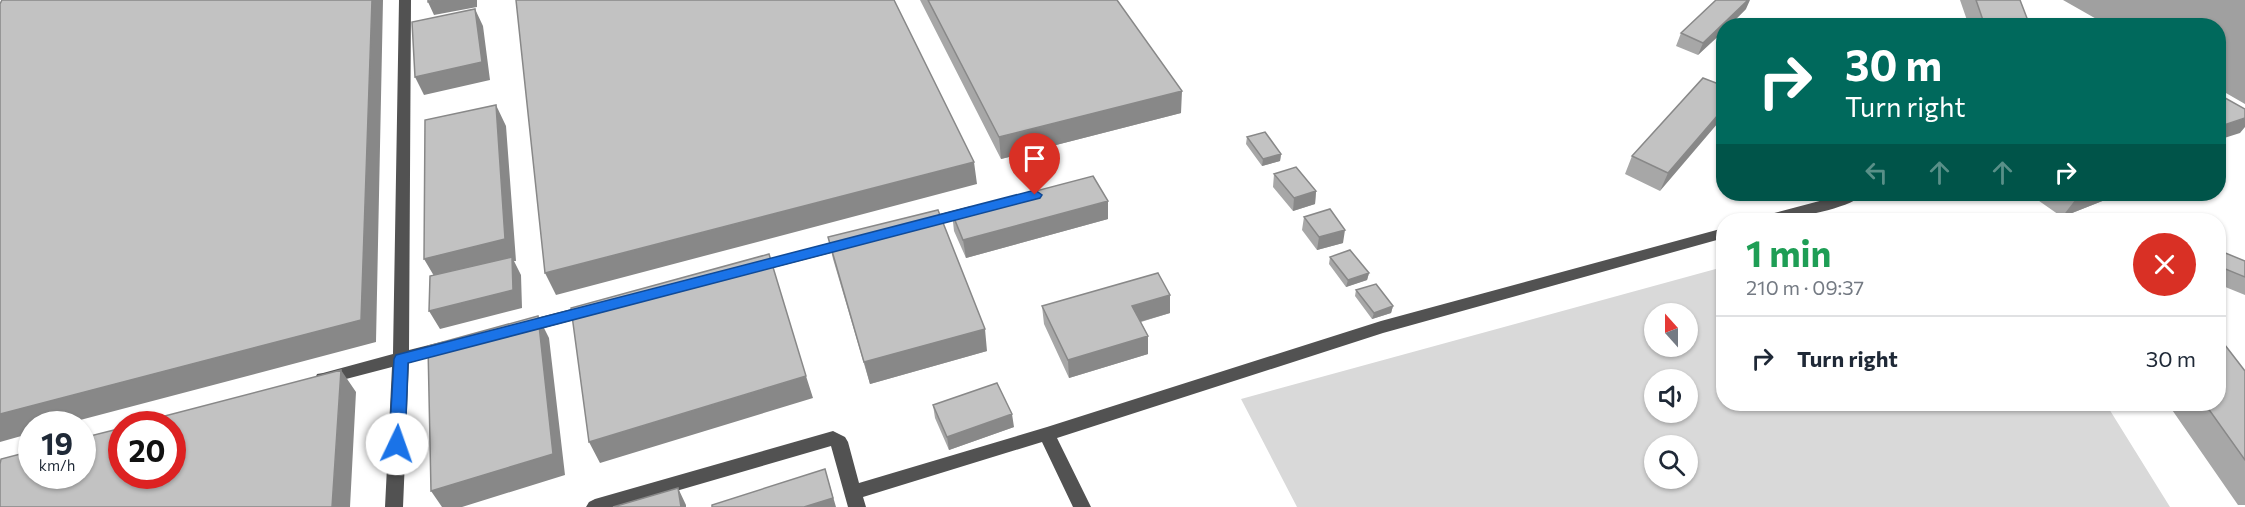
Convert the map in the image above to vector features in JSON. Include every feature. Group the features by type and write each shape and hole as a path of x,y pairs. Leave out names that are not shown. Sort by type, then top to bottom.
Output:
{"lane":[{"path":"394,507 401,359 405,0"},
{"path":"1795,213 1840,201"},
{"path":"908,228 989,207"},
{"path":"595,507 833,438 839,442 855,500 1047,434 1381,327 1716,235"},
{"path":"735,272 862,240"},
{"path":"505,332 609,305"},
{"path":"311,383 459,344"},
{"path":"1047,434 1082,507"}],"shaded area":[{"path":"2063,0 2245,0 2245,104 2226,93 2226,18 2095,18"},
{"path":"1716,269 1716,411 2110,411 2170,507 1297,507 1241,399"}],"building":[{"path":"2,0 372,0 361,320 0,414 0,4"},
{"path":"516,0 894,0 974,162 545,273"},
{"path":"928,0 1117,0 1182,91 999,137"},
{"path":"1716,0 1748,0 1729,18 1716,18 1716,31 1703,43 1681,33"},
{"path":"1976,0 2020,0 2027,18 1982,18"},
{"path":"475,9 482,62 415,77 412,22"},
{"path":"1703,78 1716,83 1716,117 1668,173 1632,156"},
{"path":"2226,98 2245,109 2245,118 2226,124"},
{"path":"496,105 505,239 424,259 425,120"},
{"path":"1265,132 1281,154 1263,159 1247,137"},
{"path":"1296,167 1316,191 1294,198 1274,174"},
{"path":"1093,176 1108,201 963,240 952,213"},
{"path":"1330,209 1345,230 1319,237 1304,217"},
{"path":"938,210 985,329 864,362 828,237"},
{"path":"1350,250 1369,273 1348,280 1330,257"},
{"path":"2226,253 2245,261 2245,277 2226,269"},
{"path":"769,254 806,376 589,442 571,308"},
{"path":"512,257 513,290 429,311 430,276"},
{"path":"1158,273 1170,295 1132,306 1148,336 1068,360 1042,306"},
{"path":"1376,284 1393,306 1374,313 1356,290"},
{"path":"538,316 553,454 431,491 428,346"},
{"path":"2226,346 2245,371 2245,460 2210,411 2226,411"},
{"path":"341,370 332,507 0,507 1,459 18,455 18,489 96,489 96,434 108,432 108,489 186,489 186,411 184,411"},
{"path":"997,383 1012,414 947,437 933,405"},
{"path":"825,469 833,498 804,507 712,507 712,505"},
{"path":"678,488 681,507 613,507"}],"route":[{"path":"397,444 401,359 1035,195"}]}
